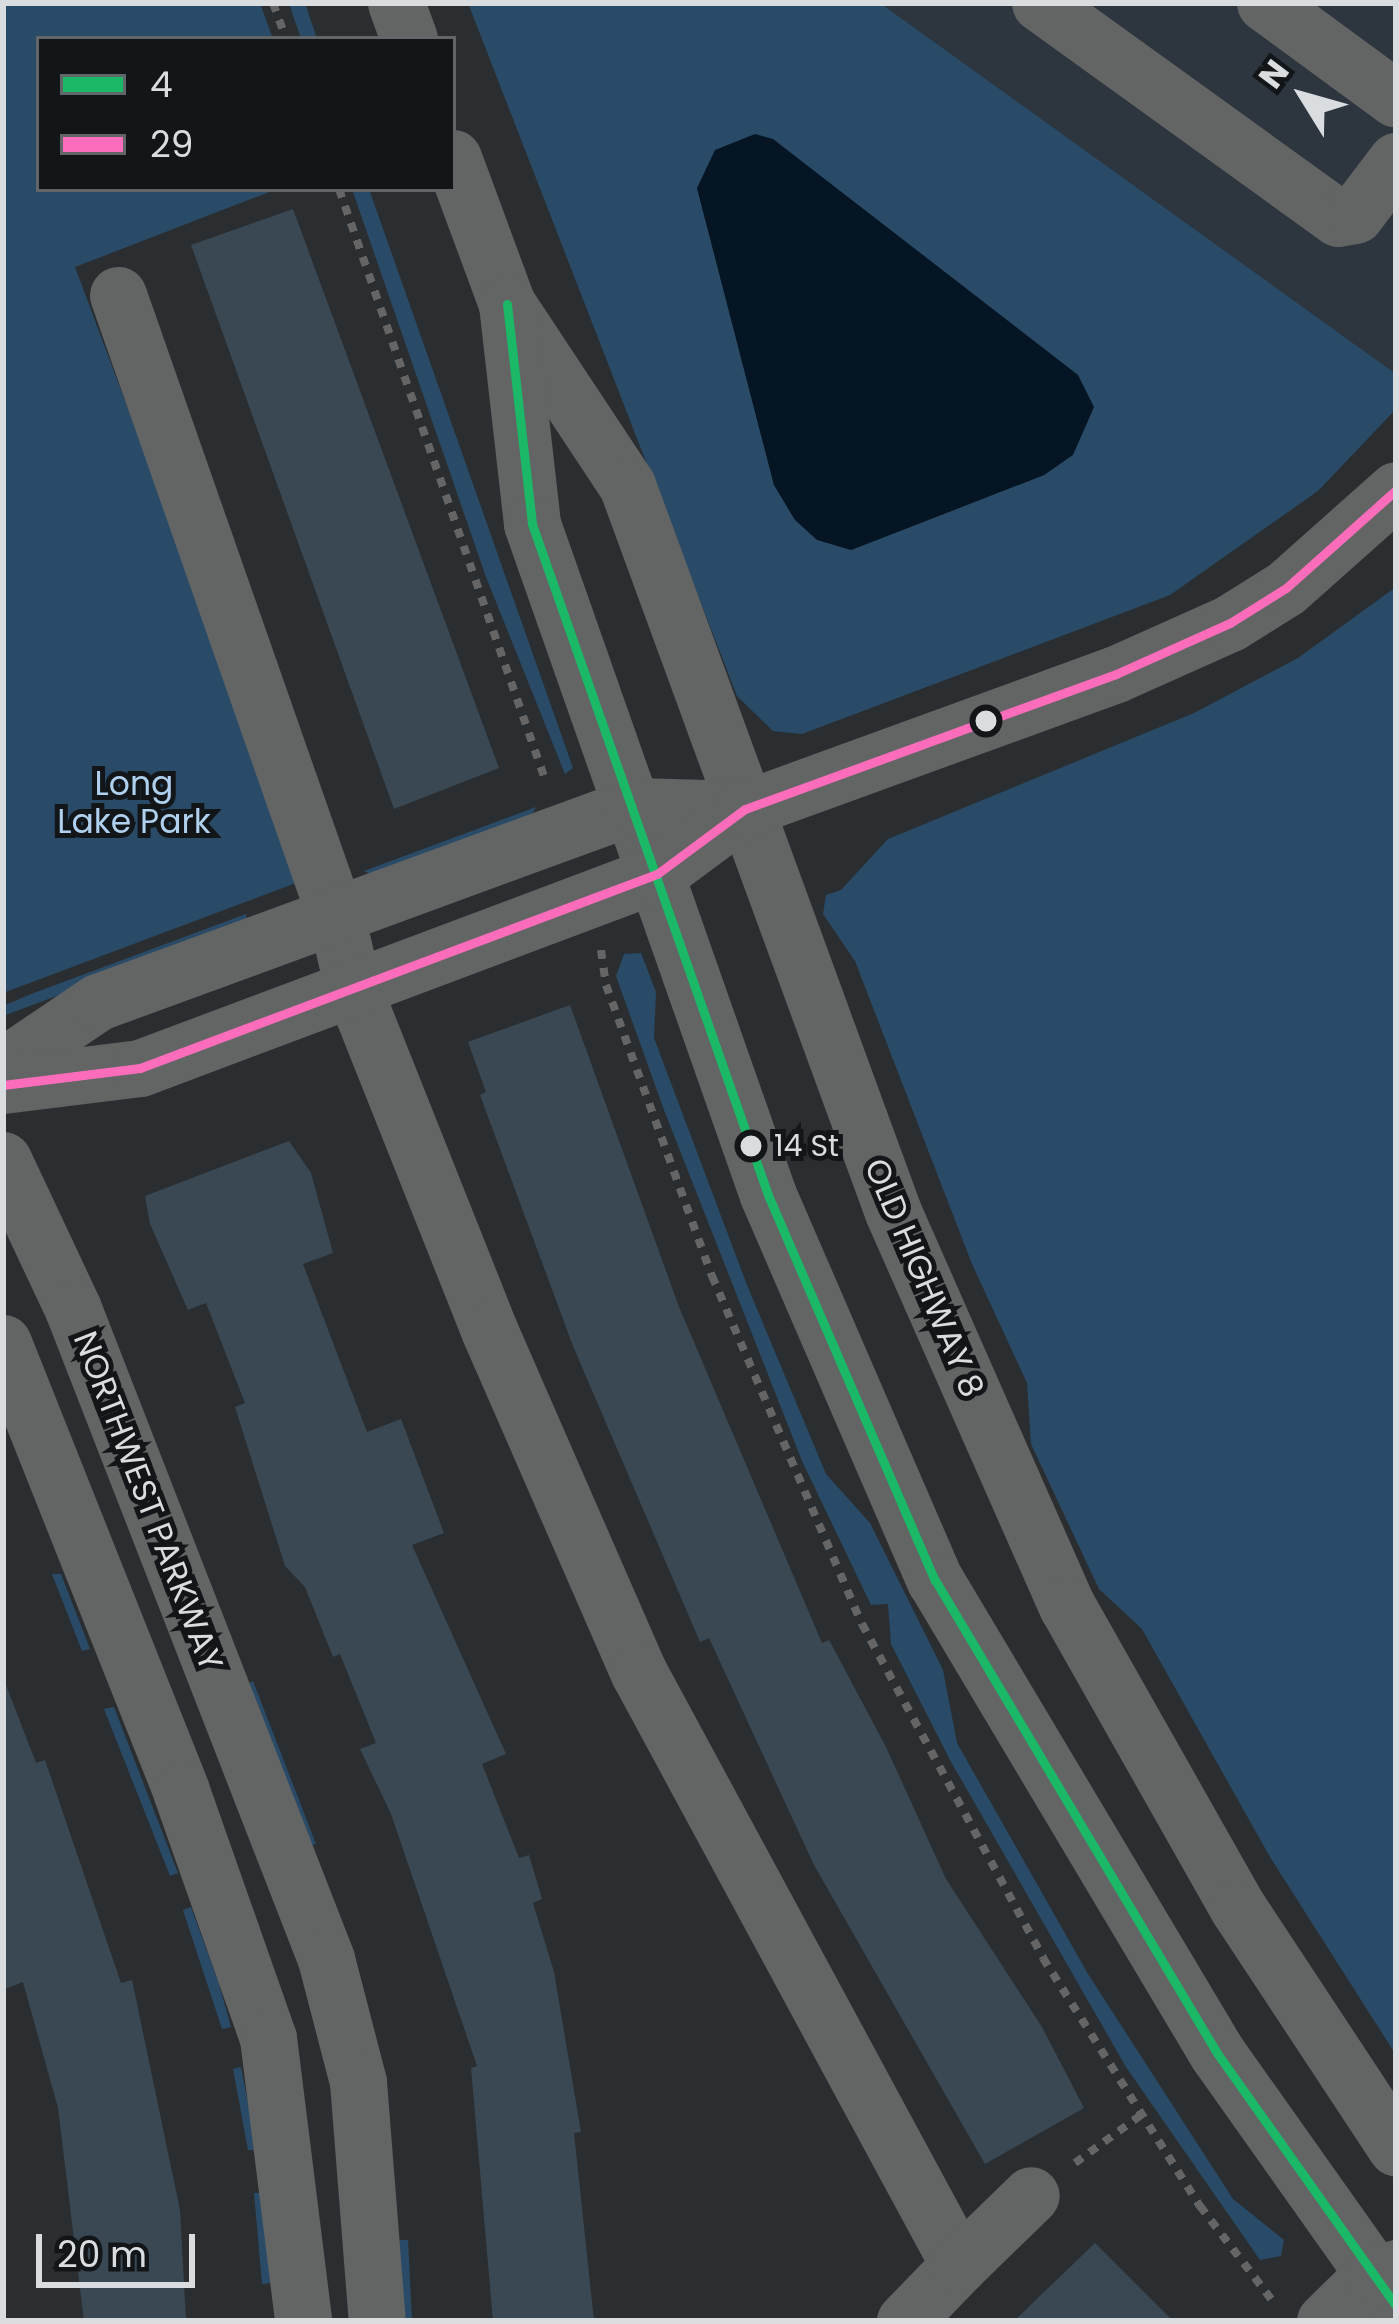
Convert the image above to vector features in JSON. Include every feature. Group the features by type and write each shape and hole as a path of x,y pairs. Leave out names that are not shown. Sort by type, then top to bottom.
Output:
{"street":[{"path":"396,3 408,36"},
{"path":"1040,3 1338,218 1355,215 1396,161"},
{"path":"1265,3 1396,99"},
{"name":"OLD HIGHWAY 8","path":"456,166 507,304 627,485 893,1212 1067,1606 1238,1908 1396,2148"},
{"path":"118,295 337,920 353,988 639,1673 959,2265"},
{"name":"OLD HIGHWAY 8","path":"507,304 532,524 769,1195 935,1580 1205,2034 1388,2283"},
{"path":"3,1085 140,1068 656,874 745,809 1116,674 1230,622 1286,588 1396,490"},
{"path":"3,1066 98,1002 337,920 633,806 745,809"},
{"name":"NORTHWEST PARKWAY","path":"3,1160 73,1309 326,1959 358,2082 377,2321"},
{"path":"3,1343 209,1870 268,2038 303,2321"},
{"path":"209,1870 282,1846"},
{"path":"905,2321 1031,2195"},
{"path":"1324,2321 1388,2283"}],"path":[{"path":"274,3 285,36"},
{"path":"339,192 554,806"},
{"path":"599,935 606,986 712,1276 862,1624 1043,1958 1141,2115 1288,2321"},
{"path":"1031,2195 1141,2115"}],"shaded area":[{"path":"880,3 1396,3 1396,374"},
{"path":"755,134 773,139 1078,375 1094,407 1073,455 1044,475 851,550 817,540 795,520 774,485 697,188 715,150"}],"green space":[{"name":"Long Lake Park","path":"3,3 260,3 272,36 36,36 36,192 269,192 75,267 304,880 3,993"},
{"path":"289,3 305,3 316,36 300,36"},
{"path":"468,3 880,3 1396,374 1396,409 1318,491 1170,595 802,734 773,731 737,696","holes":["697,188 1073,454 1044,475 851,550 795,520 774,485"]},
{"path":"353,192 370,192 573,768 565,774 486,577"},
{"path":"1396,587 1396,2055 1270,1857 1142,1629 1099,1589 1031,1444 1027,1383 972,1264 855,961 823,914 826,895 841,890 888,839 1194,713 1298,658"},
{"path":"536,807 529,821 374,876 364,871"},
{"path":"246,914 248,924 3,1016 3,1006 31,994"},
{"path":"641,953 656,992 654,1038 747,1285 826,1474 870,1523 943,1670 957,1743 1088,1974 1233,2199 1284,2240 1281,2256 1260,2260 1126,2067 950,1760 891,1644 888,1604 871,1605 802,1461 616,976 624,954"},
{"path":"52,1574 61,1574 90,1649 82,1651"},
{"path":"253,1681 316,1844 306,1846 245,1685"},
{"path":"114,1707 178,1873 170,1876 104,1709"},
{"path":"191,1907 231,2027 222,2029 183,1910"},
{"path":"241,2067 257,2150 248,2150 233,2069"},
{"path":"254,2193 263,2193 271,2283 262,2284"},
{"path":"399,2240 408,2240 412,2321 404,2321"}],"building":[{"path":"293,209 499,768 394,809 191,245"},
{"path":"570,1005 679,1307 822,1643 829,1640 886,1747 946,1879 1042,2027 1084,2108 985,2164 814,1865 709,1638 700,1642 573,1346 480,1095 486,1092 468,1042"},
{"path":"289,1141 311,1173 333,1253 303,1264 367,1432 401,1419 444,1533 412,1545 506,1754 482,1764 519,1858 529,1855 542,1899 533,1903 554,1972 581,2132 574,2133 594,2321 493,2321 471,2068 477,2066 391,1814 360,1749 376,1743 340,1654 333,1657 305,1587 285,1566 235,1407 245,1403 206,1303 188,1310 150,1224 145,1196"},
{"path":"6,1685 36,1763 45,1760 121,1983 132,1980 180,2210 186,2321 84,2321 58,2108 23,1982 3,1990"},
{"path":"1095,2243 1173,2321 1014,2321"}],"transit line":[{"name":"4","path":"507,304 532,524 768,1195 935,1580 1217,2053 1396,2306"},
{"name":"29","path":"3,1085 140,1068 657,874 745,809 1116,674 1230,623 1286,588 1396,490"}],"place":[{"name":"14 St","path":"751,1146"}]}
